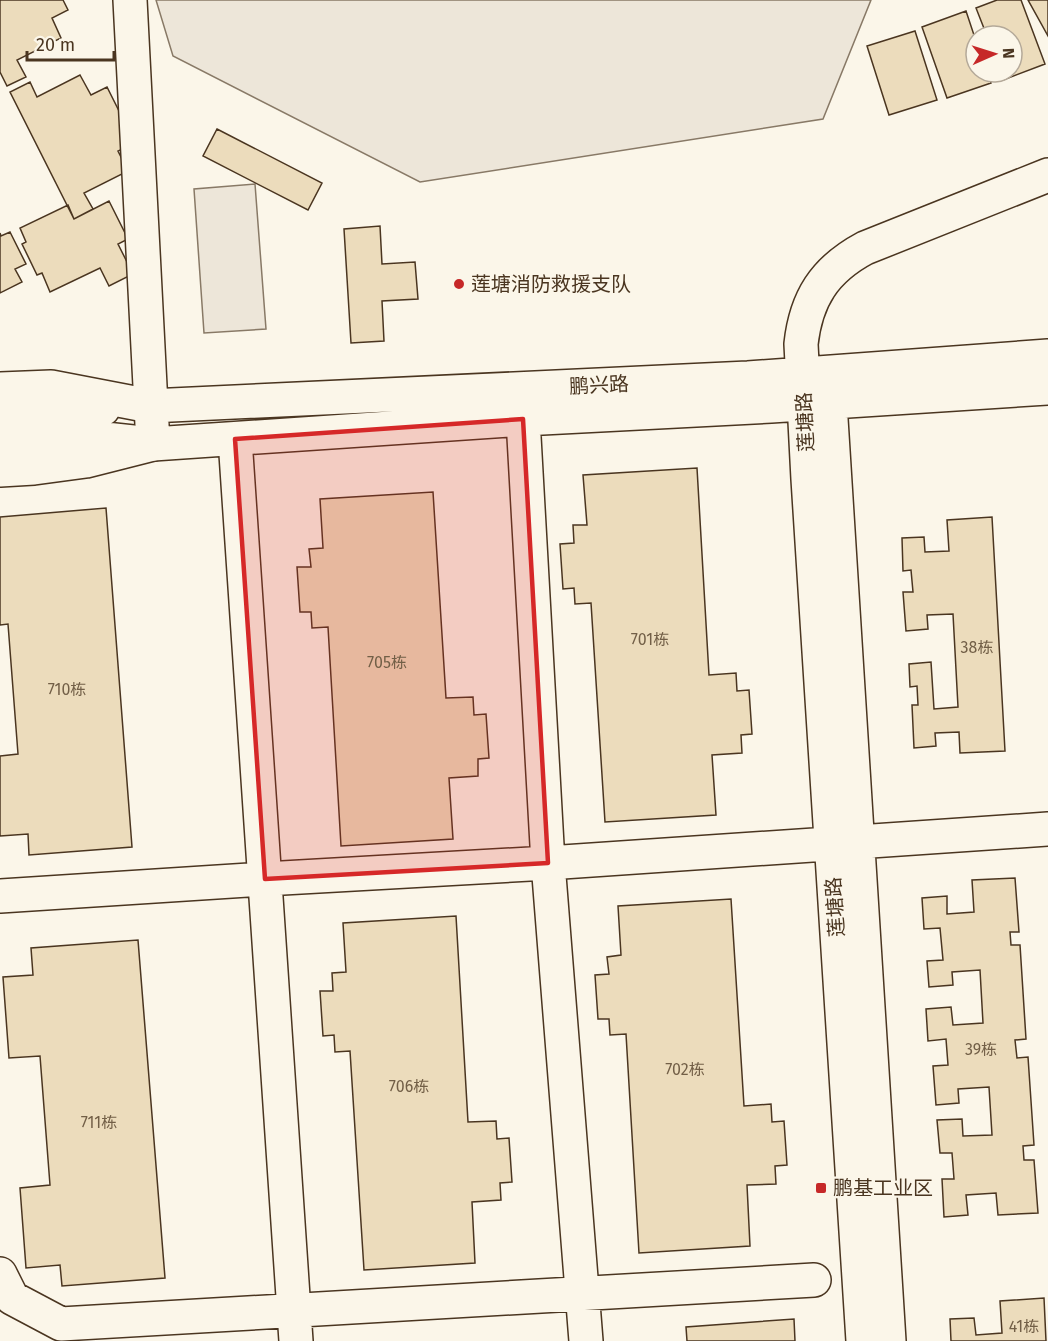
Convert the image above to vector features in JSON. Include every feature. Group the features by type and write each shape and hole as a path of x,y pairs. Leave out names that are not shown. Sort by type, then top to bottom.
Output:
{"street":[{"path":"130,0 153,444"},
{"name":"莲塘路","path":"889,1341 845,843 813,394 801,344 803,326 808,307 820,287 849,256 1048,175"},
{"name":"鹏兴路","path":"150,406 724,379 813,394 1048,356"},
{"path":"0,389 51,387 150,406"},
{"name":"鹏兴路","path":"153,444 523,419 813,394 1048,388"},
{"path":"0,439 41,425 150,406"},
{"path":"0,415 77,436 153,444"},
{"path":"523,419 549,863 586,1341"},
{"path":"235,439 294,1326"},
{"path":"0,470 86,461 153,444"},
{"path":"0,896 549,863 1048,829"},
{"name":"莲塘路","path":"845,843 863,1341"},
{"path":"0,1274 12,1298 61,1324 294,1326 582,1294 814,1280"}],"highlighted area":[{"path":"523,419 548,863 265,879 235,439"}],"shaded area":[{"path":"156,0 871,0 823,119 420,182 173,56"},
{"path":"255,184 266,329 204,333 194,189"}],"building":[{"path":"0,0 63,0 68,10 52,18 61,38 17,60 26,77 7,86 0,72"},
{"path":"997,0 1021,0 1045,64 1024,72 1024,24 982,24 976,8"},
{"path":"1028,0 1048,0 1048,36"},
{"path":"966,11 970,24 964,24 964,84 988,84 947,98 922,27"},
{"path":"915,31 937,100 889,115 867,46"},
{"path":"80,75 91,95 107,87 135,143 118,151 128,171 84,193 93,209 74,219 10,92 30,82 37,97"},
{"path":"217,129 322,183 308,210 203,156"},
{"path":"109,201 128,239 118,244 133,274 109,286 100,268 50,292 42,273 37,275 22,244 26,242 20,228 68,205 74,219"},
{"path":"380,226 382,264 415,262 418,299 382,301 384,341 351,343 344,229"},
{"path":"10,232 26,264 15,269 22,282 0,293 0,233 1,236"},
{"path":"697,468 709,675 736,673 737,691 749,690 752,734 741,735 742,753 712,755 716,815 605,822 591,603 575,604 574,588 563,589 560,544 574,543 573,525 587,525 583,475"},
{"path":"433,492 446,698 473,697 474,715 486,714 489,758 478,759 478,776 449,778 453,839 341,846 328,627 312,628 311,612 300,612 297,567 311,567 309,549 323,548 320,499"},
{"path":"106,508 132,847 29,855 28,834 0,836 0,756 18,754 8,624 0,625 0,517"},
{"path":"992,517 1005,751 960,753 959,732 935,733 936,746 914,748 912,705 918,705 917,686 910,687 909,664 931,662 934,709 958,707 953,614 927,615 928,629 906,631 903,592 913,592 911,570 903,571 902,538 924,537 925,552 949,551 947,520"},
{"path":"1015,878 1019,932 1010,932 1011,945 1020,945 1026,1039 1015,1040 1017,1058 1028,1057 1034,1145 1023,1146 1024,1160 1034,1160 1038,1213 998,1215 996,1193 966,1195 968,1215 944,1217 942,1179 954,1179 952,1153 940,1153 937,1120 962,1119 963,1136 992,1135 989,1087 958,1089 959,1103 936,1105 933,1066 948,1065 946,1039 928,1041 926,1009 951,1007 953,1025 983,1023 980,970 952,972 953,985 929,987 927,961 943,960 940,928 924,929 922,898 947,896 947,914 974,912 972,880"},
{"path":"731,899 744,1106 771,1104 772,1122 784,1121 787,1165 775,1166 776,1184 747,1185 750,1246 639,1253 626,1034 610,1035 609,1019 598,1019 595,975 609,974 607,957 621,955 618,906"},
{"path":"456,916 468,1122 496,1121 497,1139 509,1138 512,1182 500,1183 501,1200 472,1202 475,1263 364,1270 350,1051 335,1052 334,1035 323,1036 320,991 333,991 332,973 346,972 343,923"},
{"path":"138,940 165,1278 62,1286 60,1265 26,1268 20,1188 50,1185 40,1056 9,1058 3,977 33,975 31,948"},
{"path":"1044,1298 1046,1341 951,1341 950,1319 974,1318 976,1335 1002,1333 1000,1301"},
{"path":"794,1319 795,1341 687,1341 686,1327"}],"place":[{"name":"莲塘消防救援支队","path":"459,284"},
{"name":"鹏基工业区","path":"821,1188"}]}
